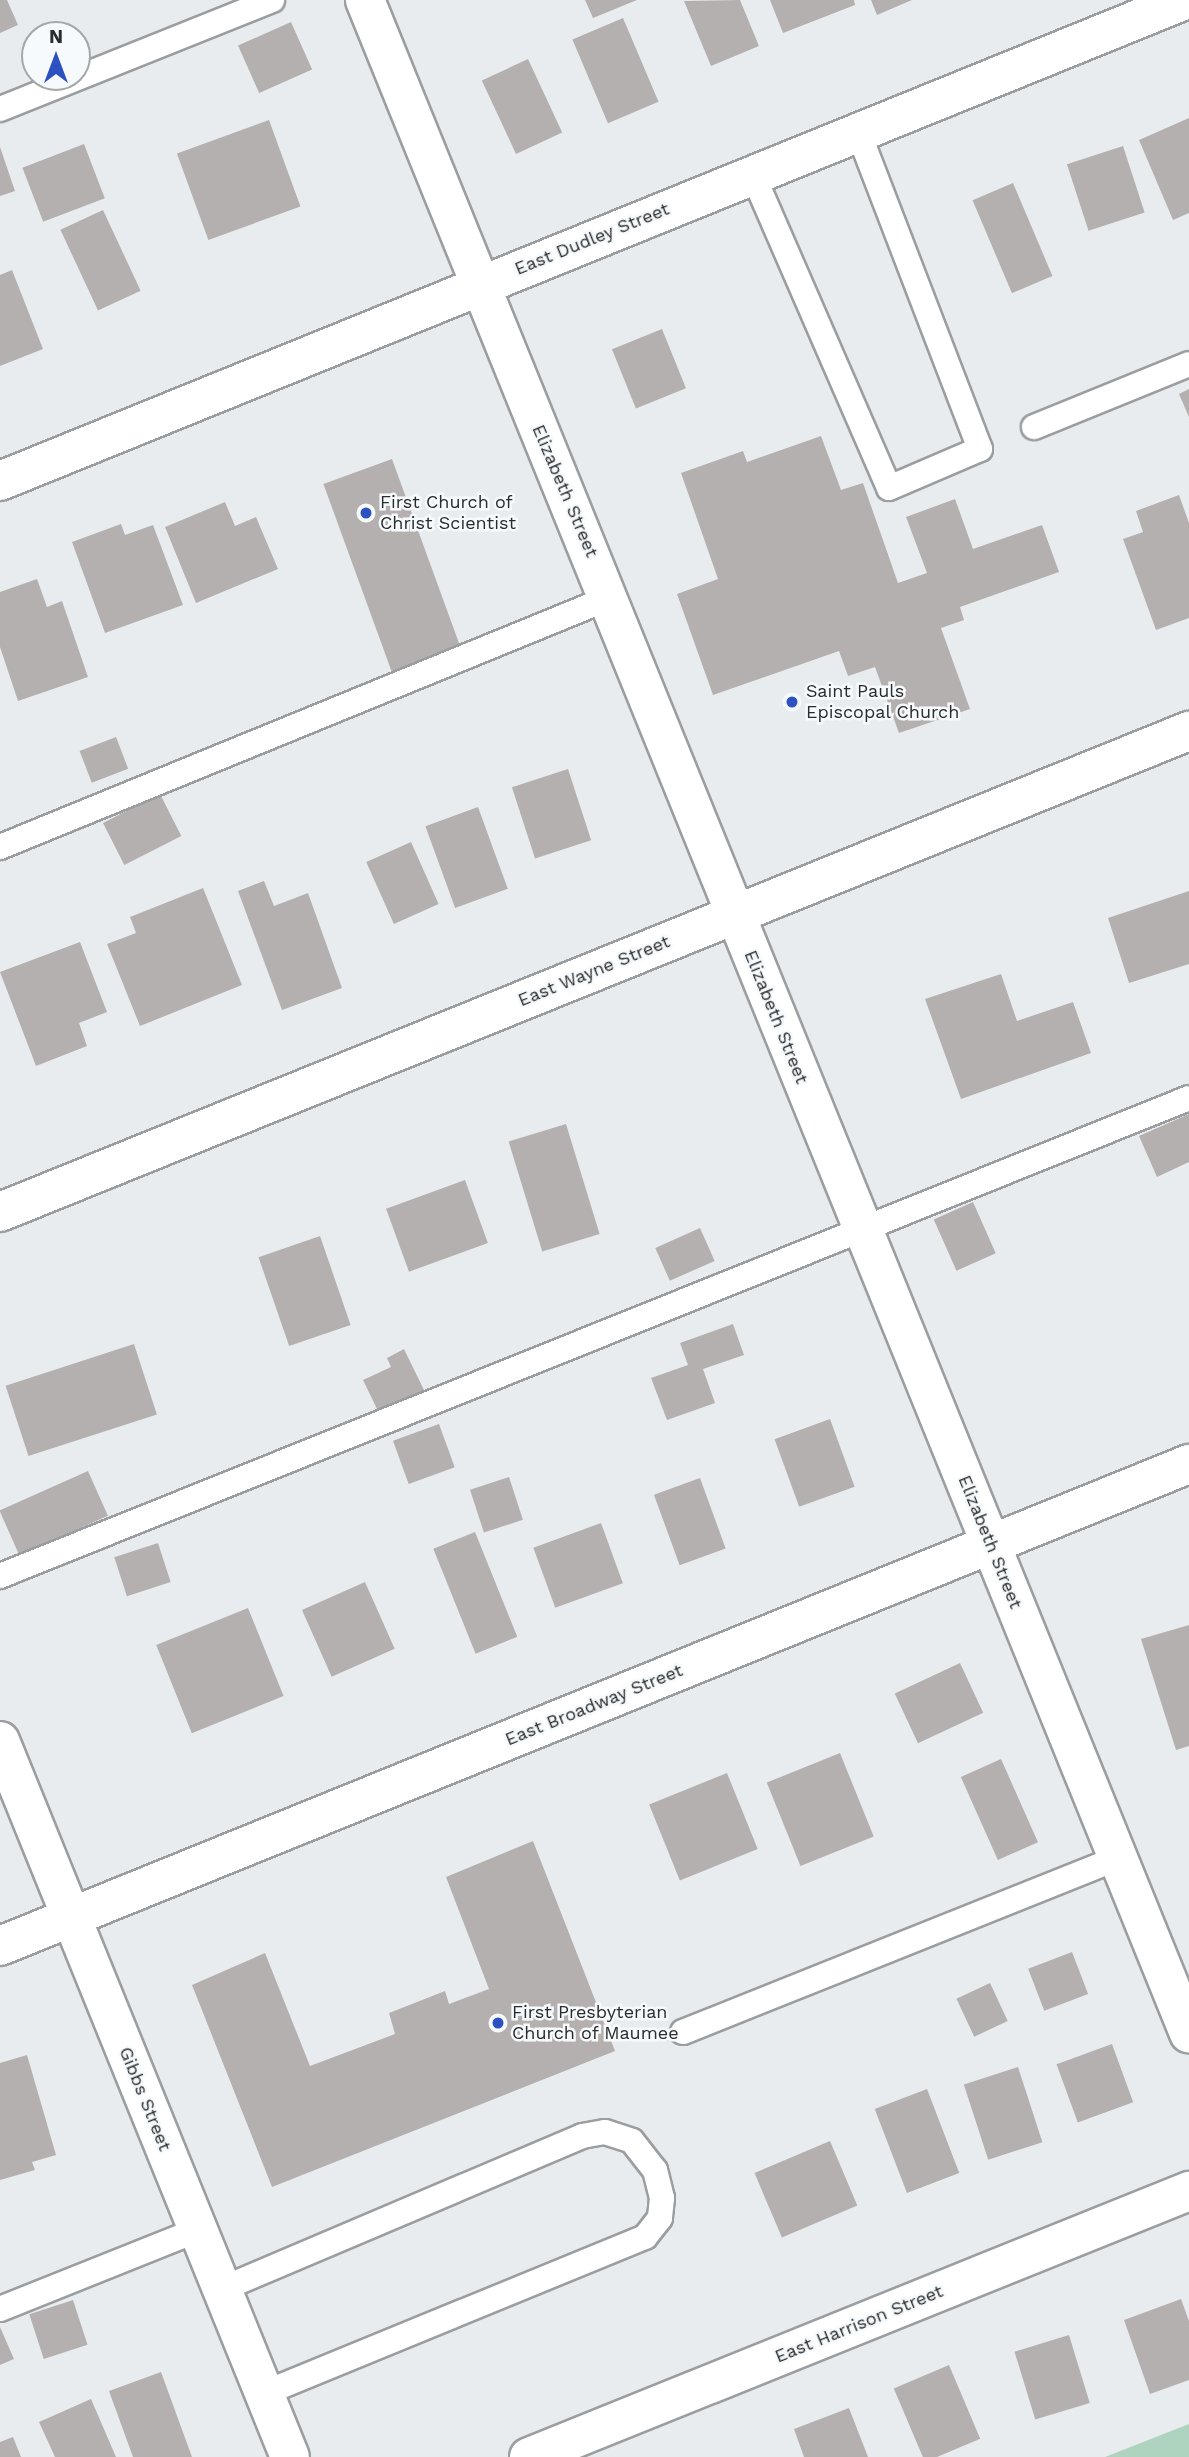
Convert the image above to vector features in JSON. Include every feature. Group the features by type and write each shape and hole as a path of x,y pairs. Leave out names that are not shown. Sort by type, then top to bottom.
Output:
{"street":[{"name":"Elizabeth Street","path":"365,0 479,285 610,598 860,1229 1189,2033"},
{"name":"East Dudley Street","path":"0,481 1185,0"},
{"name":"East Wayne Street","path":"0,1212 1189,731"},
{"name":"East Broadway Street","path":"0,1946 1189,1464"},
{"name":"Gibbs Street","path":"0,1741 290,2457"},
{"name":"East Harrison Street","path":"529,2457 1189,2191"}],"lane":[{"path":"0,109 272,0"},
{"path":"753,175 889,488 980,449 858,132"},
{"path":"1034,427 1189,364"},
{"path":"0,847 610,598"},
{"path":"0,1576 1189,1098"},
{"path":"683,2032 1118,1858"},
{"path":"222,2289 582,2136 605,2132 632,2141 656,2170 662,2198 660,2218 645,2237 264,2392"},
{"path":"0,2309 198,2230"}],"green space":[{"path":"1189,2424 1189,2457 1105,2457"}],"building":[{"path":"0,0 7,0 18,25 0,33"},
{"path":"585,0 637,0 593,18"},
{"path":"740,0 759,46 711,66 684,1"},
{"path":"770,0 854,0 855,5 783,33"},
{"path":"871,0 912,0 877,15"},
{"path":"623,18 659,102 608,123 572,39"},
{"path":"291,22 312,70 259,93 238,46"},
{"path":"528,59 562,132 516,154 482,81"},
{"path":"1189,118 1189,213 1173,220 1139,140"},
{"path":"269,120 300,206 208,240 177,154"},
{"path":"84,144 105,198 43,222 22,168"},
{"path":"1123,146 1145,213 1089,231 1067,164"},
{"path":"0,147 15,191 0,196"},
{"path":"1013,183 1052,276 1012,293 972,200"},
{"path":"103,210 141,291 98,311 60,230"},
{"path":"12,270 43,349 0,366 0,275"},
{"path":"662,329 686,388 636,409 612,349"},
{"path":"1189,389 1189,417 1179,394"},
{"path":"821,436 841,490 863,483 898,583 927,573 906,517 955,499 973,549 1042,525 1059,572 960,607 964,620 941,628 970,709 899,733 875,667 848,676 839,651 713,695 677,594 718,579 681,473 743,451 747,462"},
{"path":"392,459 460,647 392,672 323,484"},
{"path":"1179,495 1189,523 1189,618 1156,630 1123,539 1143,532 1136,511"},
{"path":"225,502 235,526 256,517 278,569 196,603 165,527"},
{"path":"121,524 125,535 153,525 183,605 105,633 72,542"},
{"path":"37,579 47,607 62,601 88,677 18,701 0,647 0,592"},
{"path":"116,737 128,769 92,783 80,751"},
{"path":"568,769 591,840 535,859 512,787"},
{"path":"160,794 181,836 124,865 103,823"},
{"path":"478,807 508,889 455,908 425,826"},
{"path":"411,842 439,904 394,924 366,862"},
{"path":"264,881 274,906 308,893 342,988 282,1010 238,891"},
{"path":"203,888 242,985 140,1026 107,944 136,933 130,917"},
{"path":"1189,891 1189,964 1129,983 1108,918"},
{"path":"80,942 107,1012 79,1023 87,1046 36,1066 0,972"},
{"path":"1001,974 1017,1021 1073,1002 1091,1053 961,1099 925,999"},
{"path":"1189,1114 1189,1162 1157,1177 1139,1136"},
{"path":"566,1124 600,1234 542,1252 509,1142"},
{"path":"465,1180 488,1243 409,1272 386,1209"},
{"path":"973,1202 996,1253 956,1271 934,1219"},
{"path":"700,1228 715,1261 670,1281 655,1248"},
{"path":"320,1236 351,1325 289,1346 259,1257"},
{"path":"733,1324 744,1355 703,1369 715,1403 667,1420 651,1378 688,1365 680,1343"},
{"path":"134,1344 157,1414 28,1456 6,1386"},
{"path":"404,1349 424,1390 378,1411 363,1380 391,1367 387,1358"},
{"path":"830,1419 855,1487 799,1507 775,1439"},
{"path":"439,1424 455,1467 409,1484 393,1441"},
{"path":"88,1471 108,1516 19,1555 0,1510"},
{"path":"509,1477 523,1520 484,1532 470,1490"},
{"path":"700,1478 726,1548 680,1565 654,1495"},
{"path":"601,1523 623,1583 555,1608 533,1548"},
{"path":"475,1532 517,1637 476,1654 433,1549"},
{"path":"158,1543 171,1582 127,1596 114,1557"},
{"path":"365,1582 395,1649 332,1677 302,1610"},
{"path":"248,1608 284,1696 192,1733 156,1645"},
{"path":"1189,1625 1189,1746 1176,1750 1141,1639"},
{"path":"960,1663 983,1713 918,1743 895,1693"},
{"path":"840,1753 874,1836 800,1866 767,1783"},
{"path":"1001,1759 1038,1842 998,1860 961,1777"},
{"path":"727,1773 758,1849 680,1880 649,1804"},
{"name":"First Presbyterian Church of Maumee","path":"533,1841 615,2051 272,2187 192,1985 265,1953 310,2066 395,2034 389,2013 445,1991 449,2004 489,1989 446,1877"},
{"path":"1072,1952 1088,1994 1044,2011 1028,1969"},
{"path":"990,1983 1008,2021 974,2037 956,1999"},
{"path":"1112,2044 1133,2102 1078,2122 1057,2064"},
{"path":"27,2055 56,2155 32,2162 35,2170 0,2180 0,2063"},
{"path":"1018,2067 1042,2142 988,2160 964,2085"},
{"path":"927,2089 959,2173 907,2193 875,2109"},
{"path":"830,2141 857,2205 782,2237 755,2173"},
{"path":"1181,2299 1189,2321 1189,2380 1150,2394 1124,2320"},
{"path":"73,2300 88,2345 44,2359 29,2314"},
{"path":"0,2327 14,2359 0,2365"},
{"path":"1069,2335 1090,2403 1035,2420 1014,2352"},
{"path":"949,2365 980,2439 937,2457 923,2457 894,2388"},
{"path":"161,2372 192,2457 133,2457 109,2391"},
{"path":"91,2399 116,2457 55,2457 39,2422"},
{"path":"849,2408 868,2457 804,2457 794,2429"},
{"path":"13,2437 21,2457 0,2457 0,2442"}],"place":[{"name":"First Church of Christ Scientist","path":"366,513"},
{"name":"Saint Pauls Episcopal Church","path":"792,702"},
{"name":"First Presbyterian Church of Maumee","path":"498,2023"}]}
